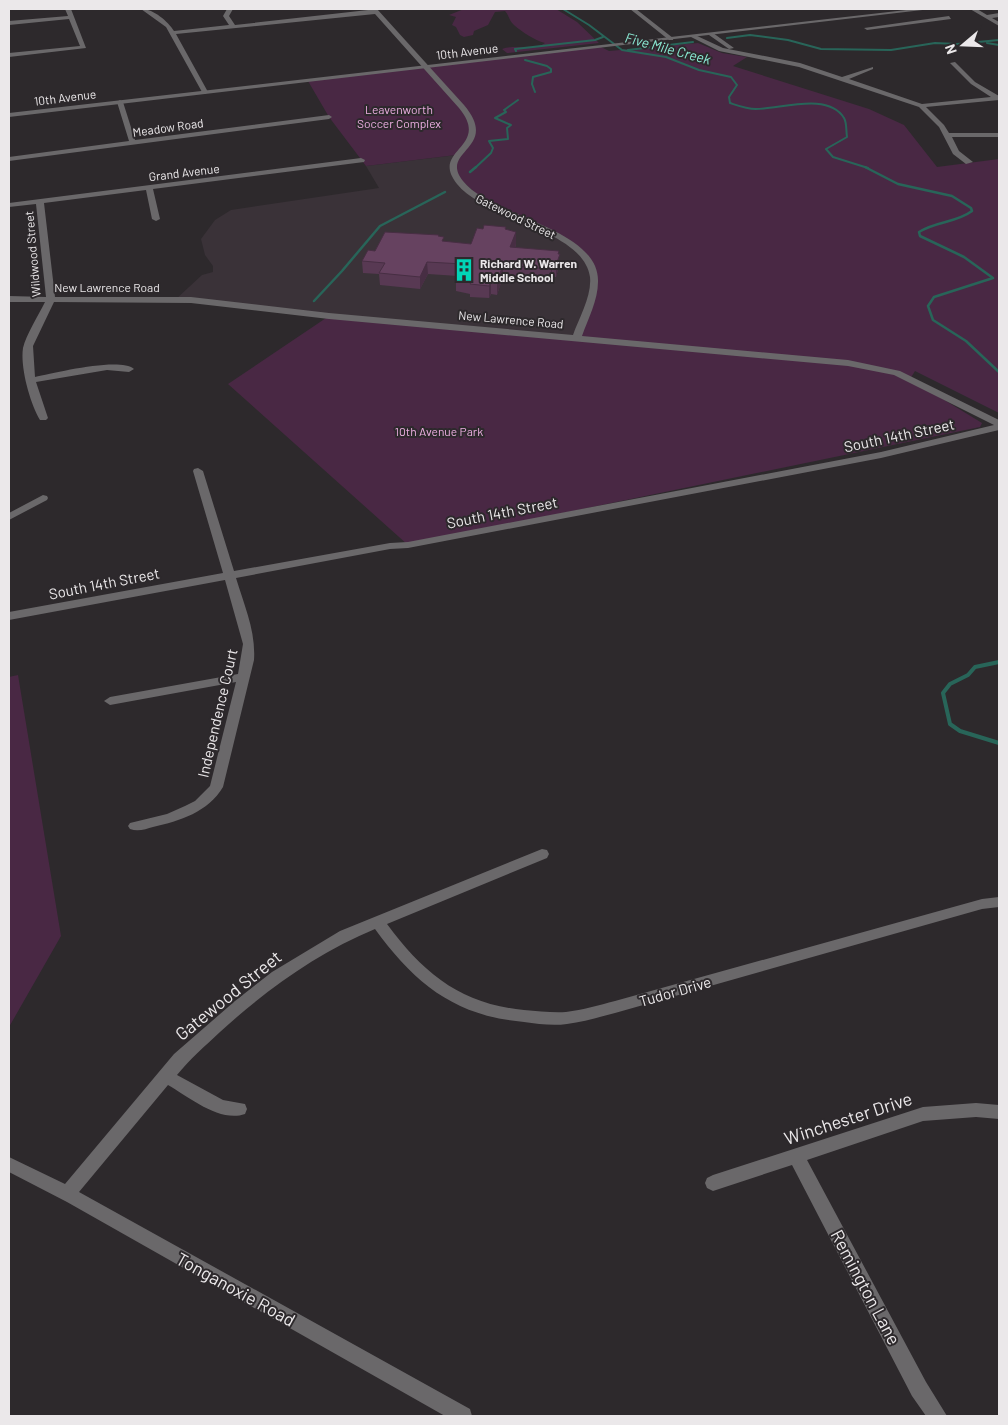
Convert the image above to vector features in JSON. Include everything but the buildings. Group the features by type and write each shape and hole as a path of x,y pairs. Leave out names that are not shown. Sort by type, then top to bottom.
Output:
{"street":[{"path":"9,55 84,48 68,9"},
{"path":"144,9 168,26 205,92"},
{"path":"230,9 226,16 233,27"},
{"path":"633,9 672,38"},
{"name":"10th Avenue","path":"9,114 928,9"},
{"path":"973,9 999,24"},
{"path":"172,33 375,10"},
{"name":"Gatewood Street","path":"375,10 473,122 472,136 457,155 453,164 454,174 459,183 468,192 486,202 561,238 582,254 590,265 594,276 593,290 577,338"},
{"path":"892,13 909,23"},
{"path":"986,17 999,15"},
{"path":"9,23 71,17"},
{"path":"868,28 949,18"},
{"path":"711,34 727,45 752,55"},
{"path":"693,36 721,50 785,61 921,106 942,126 956,152 969,162"},
{"path":"953,63 973,83 998,98"},
{"path":"842,79 871,68"},
{"path":"921,106 998,98"},
{"path":"120,102 133,144"},
{"name":"Meadow Road","path":"9,159 329,117"},
{"path":"946,135 999,135"},
{"name":"Grand Avenue","path":"9,205 361,160"},
{"path":"149,188 156,220"},
{"name":"Wildwood Street","path":"40,201 50,299 28,346 27,353 32,380 43,418"},
{"name":"New Lawrence Road","path":"9,299 191,300 329,316 848,363 884,370 910,379 999,425"},
{"path":"32,380 107,367 129,369"},
{"name":"South 14th Street","path":"9,616 390,546 408,545 871,457 999,425"},
{"name":"Independence Court","path":"135,826 188,812 209,797 216,788 248,660 249,644 246,629 198,471"},
{"path":"9,516 43,498"},
{"path":"110,701 244,677"},
{"name":"Gatewood Street","path":"67,1194 180,1059 277,976 345,935 542,854"},
{"name":"Tudor Drive","path":"377,921 398,950 422,976 443,992 476,1007 515,1016 565,1018 616,1007 982,904 999,902"},
{"path":"165,1076 221,1107 239,1109"},
{"name":"Winchester Drive","path":"712,1182 923,1114 976,1110 999,1112"},
{"name":"Remington Lane","path":"796,1156 919,1389 937,1416"},
{"name":"Tonganoxie Road","path":"9,1164 67,1194 463,1416"}],"shaded area":[{"path":"457,155 548,231 582,254 594,276 577,338 175,300 202,275 213,272 213,266 205,255 201,239 215,220 231,210 379,188 366,166"}],"green space":[{"path":"464,9 556,9 577,22 599,43 507,53 502,49 535,47 545,43 532,38 517,28 505,11 495,12 488,25 474,31 473,35 464,37 452,25 456,17 449,15"},
{"path":"698,43 722,53 747,57 733,66 869,109 904,125 937,167 999,159 999,413 915,371 910,379 982,423 980,427 408,545 228,384 329,316 577,338 593,289 590,265 573,246 486,202 454,174 456,155 366,166 329,117 308,81 601,47 609,51"},
{"path":"18,675 61,936 9,1027 9,677"}],"waterway":[{"name":"Five Mile Creek","path":"563,9 589,25 622,50 666,57 699,70 731,77 737,85 729,97 730,103 756,109 816,104 837,110 845,120 847,137 826,149 833,157 865,167"},
{"path":"727,38 750,35 788,40 821,49 891,50 935,43 957,44 999,40"},
{"path":"516,51 515,49 595,40 603,37"},
{"path":"628,50 693,42"},
{"path":"987,43 999,45"},
{"path":"525,60 547,66 551,69 551,72 533,77 532,84 535,92"},
{"path":"475,168 491,153 493,148 489,141 508,139 507,128 511,125 495,118 506,112 504,110 518,100"},
{"path":"470,172 476,167"},
{"name":"Five Mile Creek","path":"865,167 898,184 952,196 971,208 972,211 966,215 926,228 919,232 920,236 964,257 993,278 934,297 928,306 933,320 966,341 999,372"},
{"path":"314,301 380,226 445,192"},
{"name":"Five Mile Creek","path":"999,662 975,667 968,675 950,684 943,693 950,724 960,731 999,743"}],"place":[{"name":"Richard W. Warren Middle School","path":"464,270"}],"park label":[{"name":"Leavenworth Soccer Complex","path":"399,116"},
{"name":"10th Avenue Park","path":"439,431"}]}
